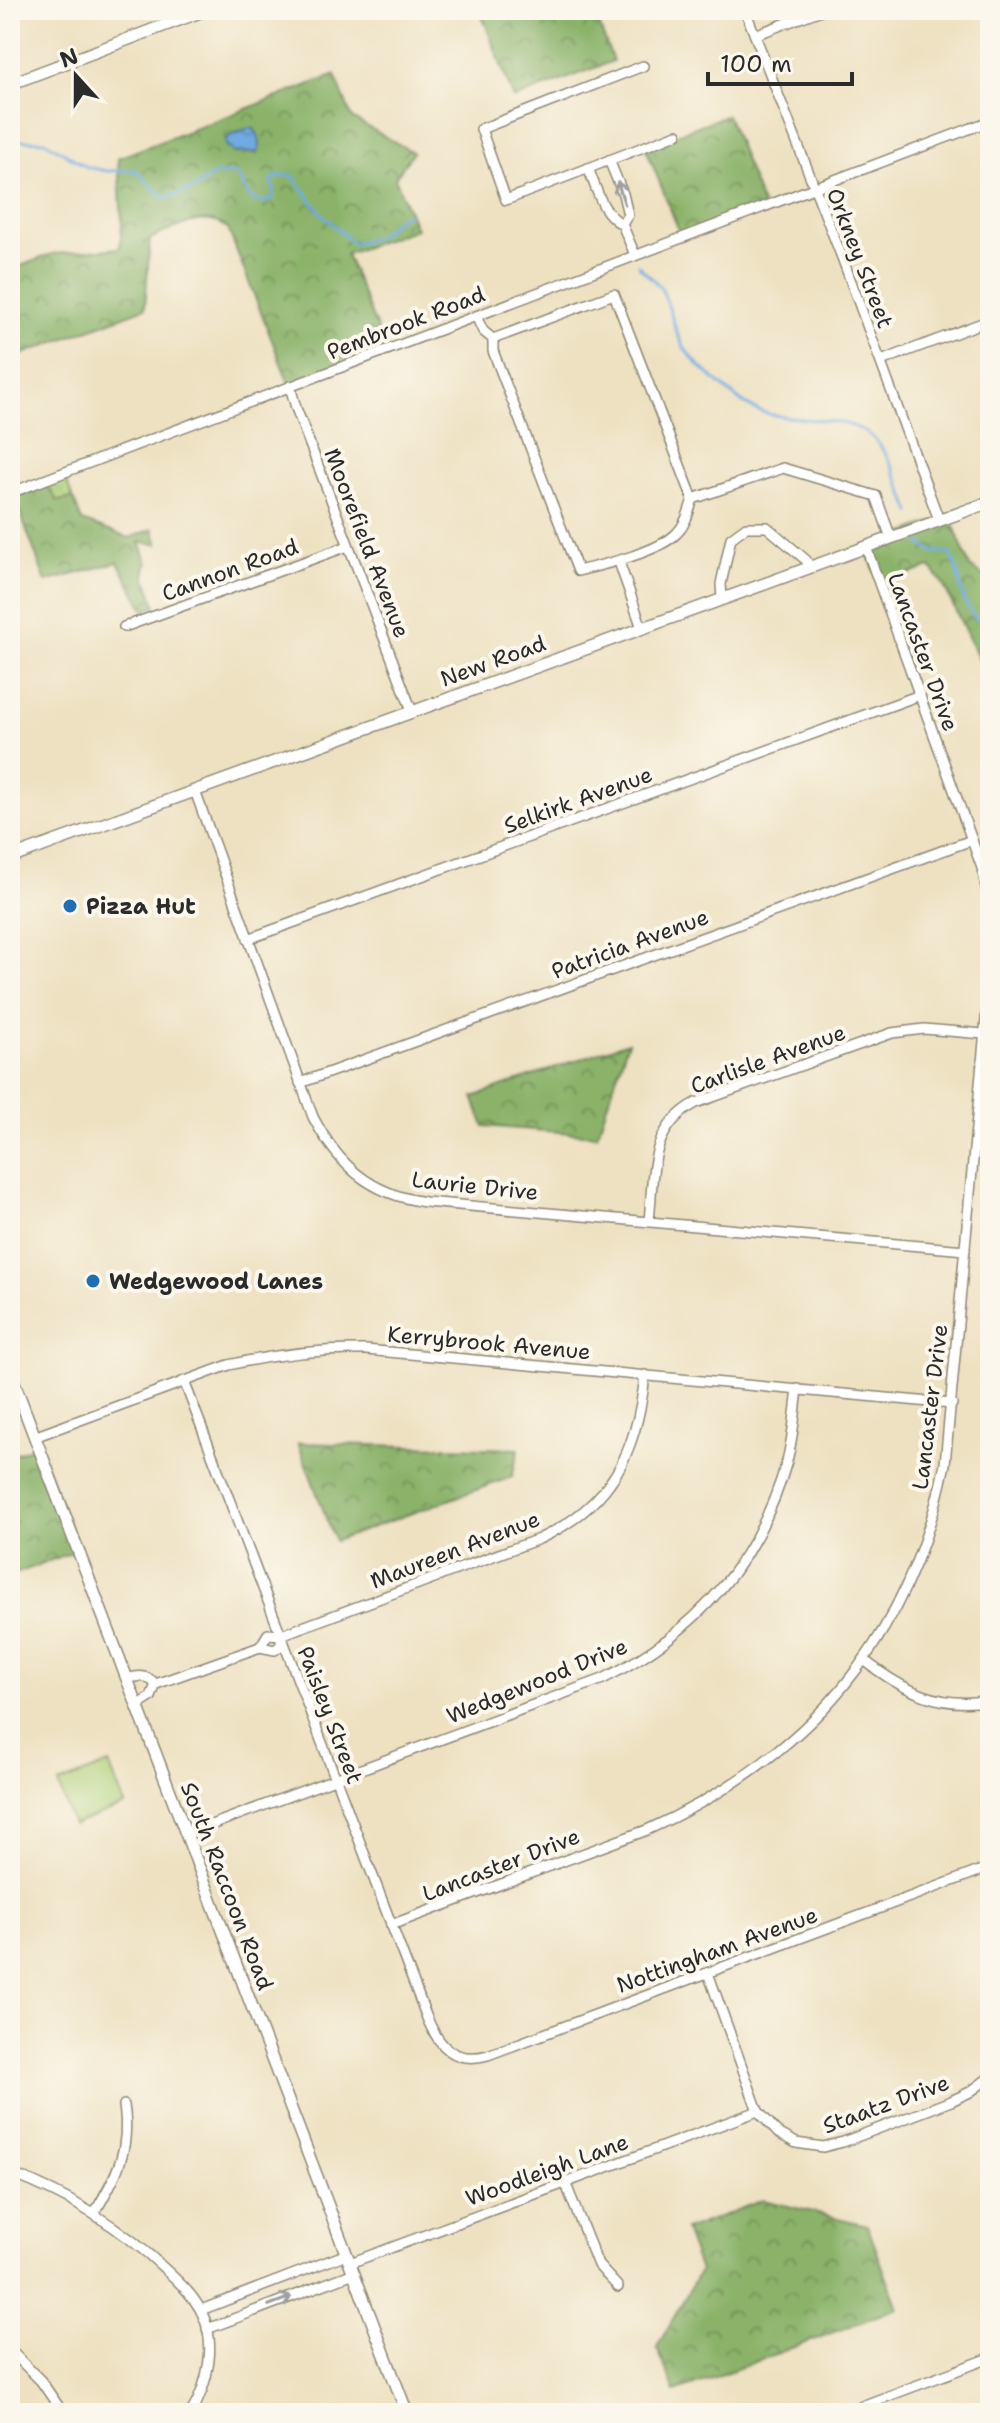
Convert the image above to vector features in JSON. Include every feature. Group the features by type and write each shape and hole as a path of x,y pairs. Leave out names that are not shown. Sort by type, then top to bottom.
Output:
{"street":[{"path":"10,84 205,10"},
{"name":"Orkney Street","path":"745,10 939,520"},
{"path":"755,35 821,10"},
{"path":"643,66 481,129 506,200 677,134"},
{"name":"Pembrook Road","path":"10,493 990,121"},
{"path":"609,160 628,215 622,224"},
{"path":"588,168 605,211 622,224 635,255"},
{"path":"614,294 693,499 687,518 676,534 619,562 578,571 493,351 493,339 614,294"},
{"path":"476,316 483,331 493,339"},
{"path":"881,361 990,320"},
{"name":"Moorefield Avenue","path":"290,386 412,711"},
{"path":"693,499 783,468 876,496 891,538"},
{"name":"New Road","path":"10,858 990,502"},
{"path":"722,599 721,584 731,538 746,527 767,527 806,560 810,567"},
{"name":"Cannon Road","path":"124,627 348,546"},
{"name":"Lancaster Drive","path":"866,547 982,868 990,905"},
{"path":"619,562 642,628"},
{"name":"Selkirk Avenue","path":"248,939 920,695"},
{"name":"Laurie Drive","path":"195,791 313,1117 332,1149 357,1175 394,1194 425,1202 965,1250"},
{"name":"Patricia Avenue","path":"300,1083 972,840"},
{"name":"Lancaster Drive","path":"391,1925 647,1830 702,1803 750,1773 789,1743 832,1700 864,1660 905,1589 930,1525 945,1464 990,976"},
{"name":"Carlisle Avenue","path":"649,1221 657,1147 672,1120 685,1109 892,1033 924,1029 984,1034"},
{"name":"Kerrybrook Avenue","path":"34,1437 229,1365 262,1357 334,1350 366,1350 952,1404"},
{"name":"South Raccoon Road","path":"10,1372 407,2413"},
{"name":"Maureen Avenue","path":"281,1635 539,1539 573,1520 602,1494 626,1457 638,1421 645,1375"},
{"name":"Paisley Street","path":"184,1381 433,2032 445,2048 455,2054"},
{"name":"Wedgewood Drive","path":"187,1834 603,1679 649,1654 706,1607 749,1552 764,1525 787,1459 798,1389"},
{"path":"137,1706 151,1697 156,1684 260,1647 271,1650 279,1648 281,1635 268,1634 260,1647"},
{"path":"864,1660 899,1686 926,1697 952,1703 990,1700"},
{"path":"127,1679 139,1675 156,1684"},
{"name":"Nottingham Avenue","path":"455,2054 475,2058 488,2055 990,1867"},
{"name":"Staatz Drive","path":"708,1973 758,2111 768,2125 790,2140 811,2147 829,2146 951,2101 990,2077"},
{"path":"94,2214 123,2159 127,2132 124,2105"},
{"name":"Woodleigh Lane","path":"350,2263 758,2111"},
{"path":"10,2173 54,2191 94,2214 154,2259 191,2296 201,2310 207,2329 209,2357 201,2393 191,2413"},
{"path":"565,2182 598,2265 618,2287"},
{"path":"201,2310 350,2263"},
{"path":"207,2329 350,2263"},
{"path":"10,2350 41,2381 63,2413"},
{"path":"843,2413 990,2358"}],"green space":[{"path":"480,10 593,10 613,61 514,99"},
{"path":"335,75 352,118 413,152 395,178 416,229 346,254 386,350 290,386 228,229 219,223 200,221 179,226 150,239 145,308 10,359 10,270 52,254 120,248 122,223 118,158"},
{"path":"727,115 763,207 682,238 645,146"},
{"path":"64,476 73,498 58,501 46,485"},
{"path":"46,485 58,501 73,498 82,521 129,538 153,529 158,544 140,542 148,563 145,575 156,606 144,610 118,562 46,582 14,496"},
{"path":"950,516 970,567 990,580 990,678 942,582 930,567 880,585 866,547"},
{"path":"628,1042 597,1135 484,1126 473,1097"},
{"path":"298,1443 519,1449 512,1477 335,1541"},
{"path":"38,1445 78,1550 10,1576 10,1456"},
{"path":"109,1764 125,1805 73,1825 58,1784"},
{"path":"763,2200 867,2225 898,2308 675,2392 657,2347 700,2271 685,2230"}],"water":[{"path":"253,128 260,140 258,152 234,153 226,145 226,138"}],"waterway":[{"path":"10,140 45,141 87,167 107,171 136,170 167,198 193,189 216,174 237,174 251,199 262,202 273,199 271,183 277,176 292,175 323,215 354,244 377,237 402,215 408,214"},
{"path":"638,265 661,288 681,342 710,376 754,409 788,417 841,423 871,436 889,460 911,512"},
{"path":"920,543 932,551 949,553 956,566 967,606 990,632"}],"place":[{"name":"Pizza Hut","path":"70,906"},
{"name":"Wedgewood Lanes","path":"93,1281"}]}
